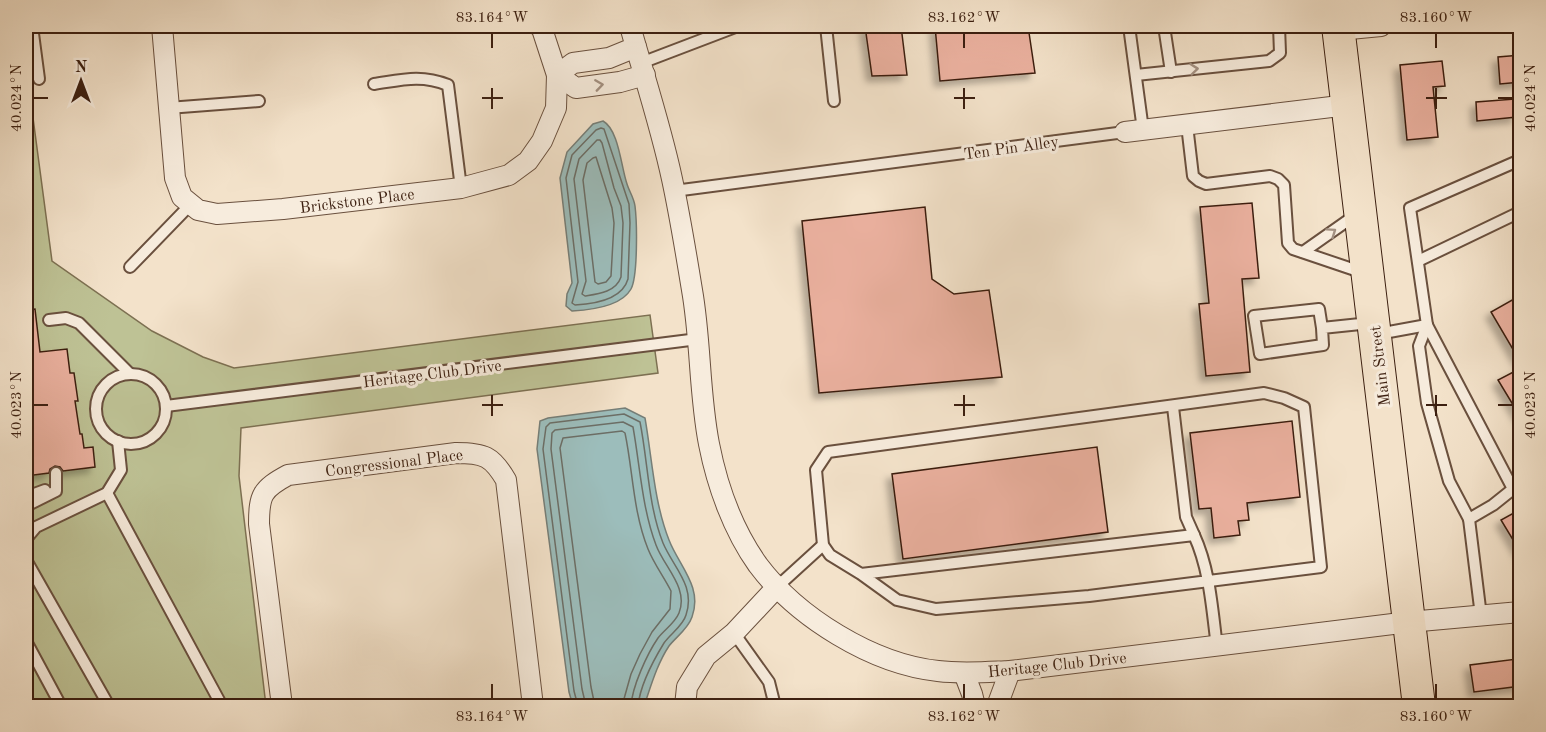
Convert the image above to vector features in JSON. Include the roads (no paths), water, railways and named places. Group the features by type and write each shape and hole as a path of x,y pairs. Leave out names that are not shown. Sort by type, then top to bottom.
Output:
{"main road":[{"name":"Main Street","path":"1339,28 1419,706"}],"street":[{"path":"162,26 175,178 182,197 191,204"},
{"name":"Brickstone Place","path":"191,204 198,210 218,214 283,209 461,188 509,175 528,161 542,141 556,108 557,75 539,26"},
{"name":"Heritage Club Drive","path":"630,26 674,191 693,292 709,442 726,504 740,534 759,565 808,614 836,634 892,661 936,671 964,673 1010,671 1409,622 1521,612"},
{"path":"1339,28 1381,26"},
{"path":"609,58 641,62 620,82 576,88 557,75 573,63 609,58"},
{"name":"Ten Pin Alley","path":"1134,131 1348,105"},
{"name":"Congressional Place","path":"282,706 260,524 259,503 270,485 288,475 456,453 478,453 497,464 507,480 533,706"},
{"path":"685,706 687,687 706,657 734,633 778,586"},
{"path":"997,706 1010,671"},
{"path":"964,673 975,706"}],"lane":[{"path":"32,26 39,80"},
{"path":"641,62 738,26"},
{"path":"826,26 834,101"},
{"path":"1129,26 1136,75 1134,131"},
{"path":"1164,26 1171,72"},
{"path":"1136,75 1269,61 1280,53 1279,26"},
{"path":"374,84 418,78 433,79 447,85 461,188"},
{"path":"168,108 259,101"},
{"path":"1187,125 1193,176 1199,181 1206,183 1270,176 1278,179 1284,185 1288,243 1293,249 1368,274"},
{"name":"Ten Pin Alley","path":"674,191 1134,131"},
{"path":"1469,519 1493,505 1513,489 1427,325 1410,208 1521,160"},
{"path":"130,267 191,204"},
{"path":"1303,252 1360,212"},
{"path":"1418,261 1521,212"},
{"path":"1319,309 1322,328 1323,345 1260,354 1254,316 1319,309"},
{"path":"50,320 66,318 79,323 130,374"},
{"path":"1322,328 1427,325"},
{"path":"1427,325 1419,346 1427,403 1449,481 1469,519 1480,616"},
{"name":"Heritage Club Drive","path":"166,406 698,339"},
{"path":"130,374 142,375 161,389 166,406 164,422 158,431 150,438 140,442 118,441 108,435 97,415 97,403 108,382 118,376 130,374"},
{"path":"1264,393 1284,398 1304,407 1321,567 1089,596 936,609 897,600 830,555 823,545 816,471 828,452 1173,407 1264,393"},
{"path":"1173,407 1186,517 1203,556 1217,647"},
{"path":"26,539 36,527 106,493 121,470 118,441"},
{"path":"26,506 56,491 56,473"},
{"path":"26,496 57,485"},
{"path":"106,493 222,706"},
{"path":"861,574 1194,535"},
{"path":"778,586 823,545"},
{"path":"26,560 109,706"},
{"path":"734,633 769,682 775,706"},
{"path":"26,641 61,706"}],"water":[{"path":"603,121 613,132 634,203 636,214 635,273 631,289 620,300 605,306 572,311 566,306 567,294 572,283 560,178 567,152 593,124"},
{"path":"625,408 645,418 660,511 673,550 692,586 695,606 688,625 669,646 661,660 644,706 573,706 569,692 537,449 540,421"}]}
